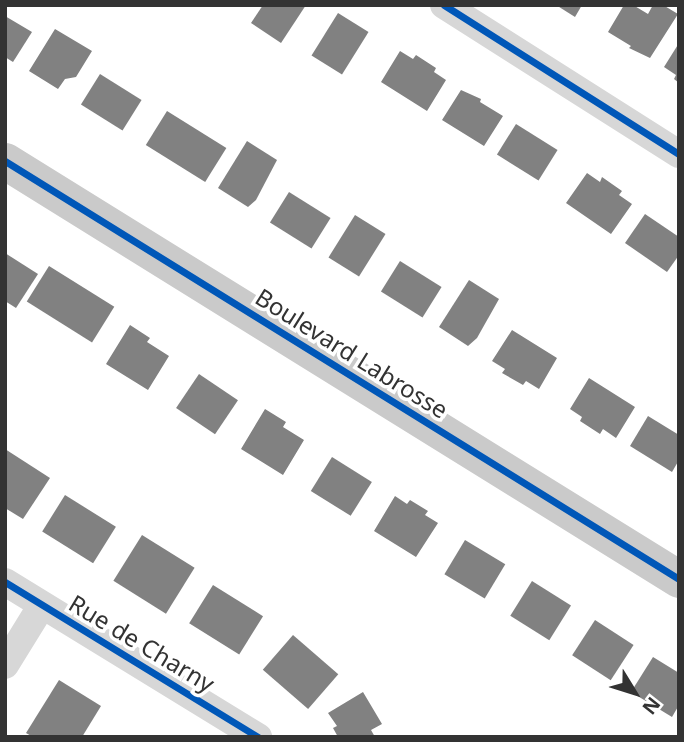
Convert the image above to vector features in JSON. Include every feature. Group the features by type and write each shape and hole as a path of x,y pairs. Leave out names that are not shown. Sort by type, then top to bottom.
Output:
{"main road":[{"name":"Boulevard Labrosse","path":"5,161 679,579"}],"street":[{"path":"444,5 679,154"},
{"name":"Rue de Charny","path":"5,582 258,737"},
{"path":"5,665 42,605"}],"building":[{"path":"263,5 306,5 281,43 251,23"},
{"path":"556,5 582,5 575,17"},
{"path":"624,5 633,5 648,14 653,5 663,5 678,14 650,58 629,48 631,46 608,32"},
{"path":"338,13 369,32 342,74 312,55"},
{"path":"5,16 32,32 13,62 5,57"},
{"path":"55,29 92,51 76,77 65,79 58,89 29,71"},
{"path":"679,43 679,83 674,79 676,75 664,67"},
{"path":"400,51 413,59 416,55 436,68 434,72 446,80 427,111 381,82"},
{"path":"100,74 142,100 122,130 81,105"},
{"path":"461,90 481,99 480,102 503,116 484,146 442,120"},
{"path":"167,111 226,148 205,182 146,145"},
{"path":"516,124 558,150 538,180 497,155"},
{"path":"247,141 277,160 256,200 248,207 218,188"},
{"path":"587,173 600,182 602,177 622,191 619,195 632,204 611,234 566,203"},
{"path":"289,192 331,218 311,248 270,223"},
{"path":"645,214 679,237 679,255 667,272 625,243"},
{"path":"355,215 386,234 359,276 329,257"},
{"path":"5,253 38,274 16,308 5,301"},
{"path":"400,261 442,287 422,317 381,292"},
{"path":"49,266 114,307 92,342 27,302"},
{"path":"469,280 499,299 477,338 468,346 439,327"},
{"path":"130,325 150,338 147,342 169,356 148,390 106,364"},
{"path":"512,330 557,358 539,389 526,381 523,385 502,373 505,369 492,361"},
{"path":"199,374 238,400 215,434 176,408"},
{"path":"589,378 635,407 616,438 603,429 600,434 580,421 582,417 570,409"},
{"path":"265,409 286,422 283,427 304,440 283,475 241,449"},
{"path":"648,416 679,435 679,460 672,472 630,446"},
{"path":"5,449 50,478 23,519 5,508"},
{"path":"332,457 372,482 351,516 311,491"},
{"path":"65,495 116,527 93,563 42,531"},
{"path":"395,496 407,504 410,500 428,511 425,515 438,523 416,557 374,531"},
{"path":"142,535 195,568 166,614 113,581"},
{"path":"465,540 505,564 485,598 444,574"},
{"path":"532,581 571,605 549,640 510,616"},
{"path":"213,585 263,616 239,654 189,623"},
{"path":"595,620 634,645 611,680 572,655"},
{"path":"293,635 338,674 308,709 263,670"},
{"path":"653,657 679,673 679,705 672,717 631,692"},
{"path":"59,680 101,706 82,737 33,737 26,733"},
{"path":"363,692 382,724 371,730 375,737 338,737 333,728 337,726 328,713"}],"cycle path":[{"path":"444,5 679,154"},
{"path":"5,161 679,579"},
{"path":"5,582 258,737"}]}
